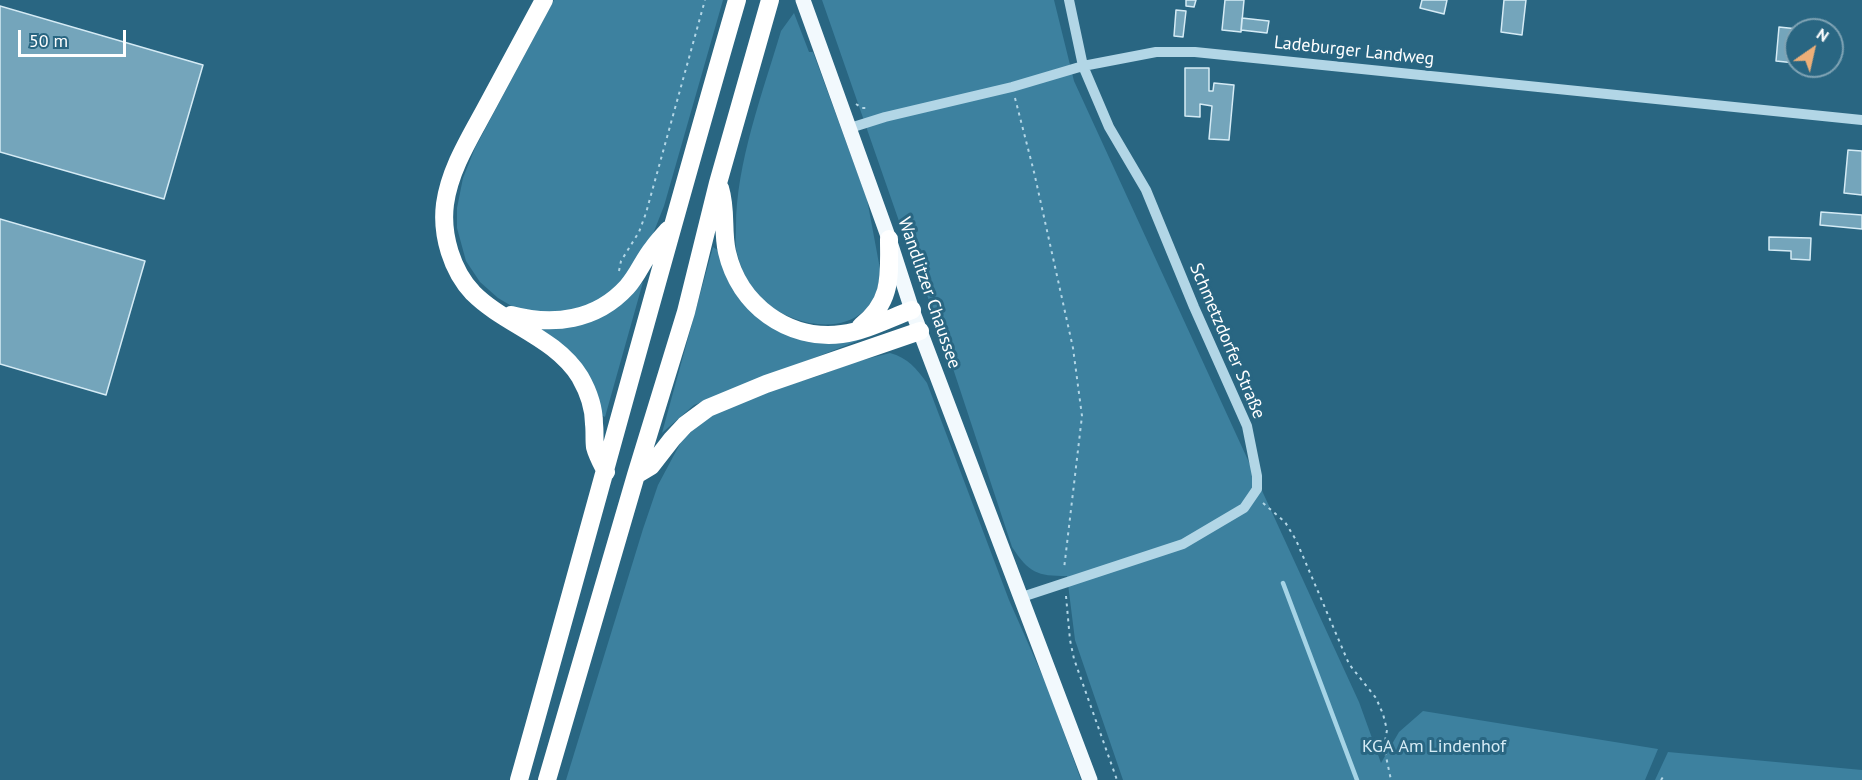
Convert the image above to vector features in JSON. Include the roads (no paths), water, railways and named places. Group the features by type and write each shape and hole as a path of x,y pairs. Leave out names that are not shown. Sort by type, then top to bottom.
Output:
{"highway":[{"path":"544,0 465,146 453,174 445,205 445,226 448,247 457,270 472,291 497,312 553,348 568,361 580,377 591,400 595,446 606,472"},
{"path":"519,780 737,0"},
{"path":"547,780 686,312 718,183 770,0"},
{"path":"718,183 725,204 726,251 738,284 756,306 777,322 802,332 825,335 852,332 912,310"},
{"path":"497,312 530,320 552,321 577,318 596,312 627,288 641,269 652,248 672,227"},
{"path":"852,332 871,318 886,294 889,281 889,238"},
{"path":"636,475 651,466 685,425 708,408 765,384 920,331"}],"main road":[{"name":"Wandlitzer Chaussee","path":"803,0 889,238 912,310 1090,780"}],"street":[{"name":"Schmetzdorfer Straße","path":"1022,597 1183,544 1244,508 1257,489 1257,476 1247,426 1194,308 1146,190 1109,127 1083,66 1069,0"},
{"name":"Ladeburger Landweg","path":"850,128 885,117 1012,87 1083,66 1156,52 1195,52 1862,120"}],"waterway":[{"path":"1283,583 1357,780"}],"park label":[{"name":"KGA Am Lindenhof","path":"1434,747"}]}
